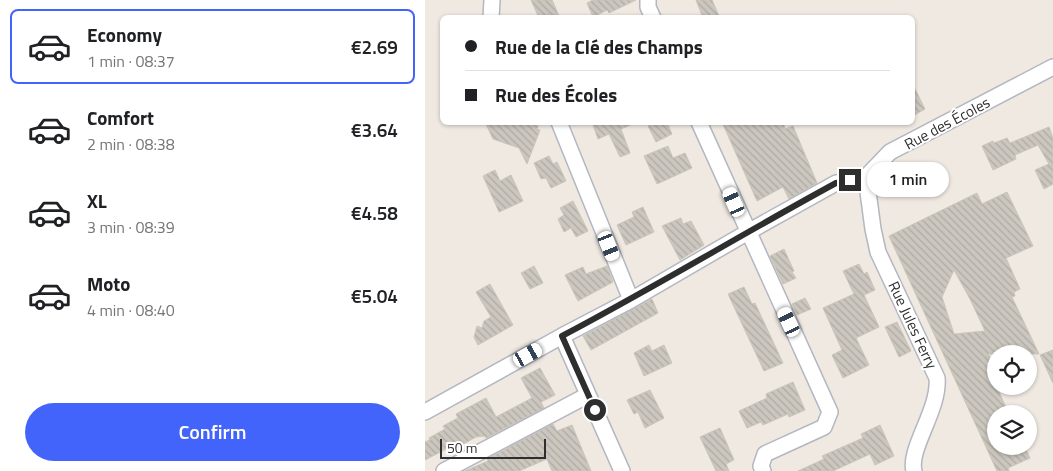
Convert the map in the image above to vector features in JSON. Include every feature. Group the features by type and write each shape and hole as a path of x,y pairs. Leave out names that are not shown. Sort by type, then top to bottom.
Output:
{"street":[{"path":"491,15 492,0"},
{"path":"648,0 648,7 652,15"},
{"name":"Rue des Écoles","path":"866,177 890,152 1053,67"},
{"path":"560,125 631,300"},
{"path":"700,125 830,412 823,427 765,454 761,466 763,471"},
{"path":"425,412 631,300 836,183 866,177"},
{"name":"Rue Jules Ferry","path":"866,177 878,252 937,378 936,400 915,456 914,471"},
{"path":"562,336 622,471"},
{"path":"443,471 588,395"}],"building":[{"path":"531,0 552,0 559,15 538,15"},
{"path":"593,0 636,0 609,13 607,10 597,15 592,15 587,3"},
{"path":"696,0 712,0 719,15 702,15"},
{"path":"915,89 925,109 915,115"},
{"path":"486,125 536,125 538,126 537,129 540,130 527,164 519,148 493,139"},
{"path":"593,125 630,125 621,129 630,153 620,157 609,134 598,139"},
{"path":"668,125 672,134 656,142 648,126"},
{"path":"723,125 784,125 785,129 793,126 817,183 789,199 783,187 757,201"},
{"path":"1049,127 1053,138 1053,184 1044,189 1035,170 1049,164 1038,145 1015,155 1016,159 993,170 982,146 1007,138 1010,143"},
{"path":"668,146 673,158 685,153 692,168 657,184 644,156"},
{"path":"549,156 553,164 557,162 566,181 551,188 546,178 541,179 534,163"},
{"path":"495,170 500,181 511,175 523,201 499,212 483,176"},
{"path":"1007,192 1033,246 1006,258 1020,289 1014,292 1015,296 1012,297 1035,345 987,345 987,395 1000,395 1005,405 987,405 987,449 889,236 977,193 982,204","holes":["954,270 985,331 954,334 942,297"]},
{"path":"573,201 588,231 576,237 571,228 564,232 558,219 564,215 560,208"},
{"path":"643,207 654,232 626,245 617,225 634,217 632,212"},
{"path":"681,218 683,224 691,221 704,245 680,260 662,226"},
{"path":"784,249 796,278 783,284 770,256"},
{"path":"859,264 864,274 867,272 875,290 864,295 879,327 856,338 869,365 843,378 832,355 842,350 823,308 854,294 843,271"},
{"path":"534,266 543,283 530,289 521,273"},
{"path":"607,266 613,282 578,301 565,275 583,267 586,274"},
{"path":"490,284 513,325 478,345 474,337 477,326 482,328 484,321 491,317 476,292"},
{"path":"744,287 752,304 755,303 783,363 764,371 728,294"},
{"path":"805,298 811,309 797,315 792,304"},
{"path":"652,299 658,313 591,350 583,336"},
{"path":"897,322 911,351 899,357 885,327"},
{"path":"649,345 652,351 664,345 672,363 644,376 634,353"},
{"path":"1053,350 1053,383 1040,355"},
{"path":"540,368 555,395 541,402 544,408 486,438 485,436 476,437 456,448 454,445 425,460 425,442 445,429 443,426 458,418 456,414 486,398 496,417 532,398 521,378"},
{"path":"793,382 805,410 789,417 788,414 763,425 761,422 747,428 739,411 767,398 766,394"},
{"path":"650,390 664,418 645,428 638,412 634,414 627,400"},
{"path":"553,424 557,431 572,425 591,471 552,471 547,459 519,471 465,471 488,461 487,459"},
{"path":"880,425 894,456 875,465 870,454 833,471 798,471 824,459 822,456 863,438 861,434"},
{"path":"720,428 734,460 726,464 729,471 716,471 700,437"},
{"path":"990,455 1028,455 1030,458 1008,468 1009,471 997,471"}],"route":[{"path":"595,410 562,336 631,300 836,183 850,180"}]}
